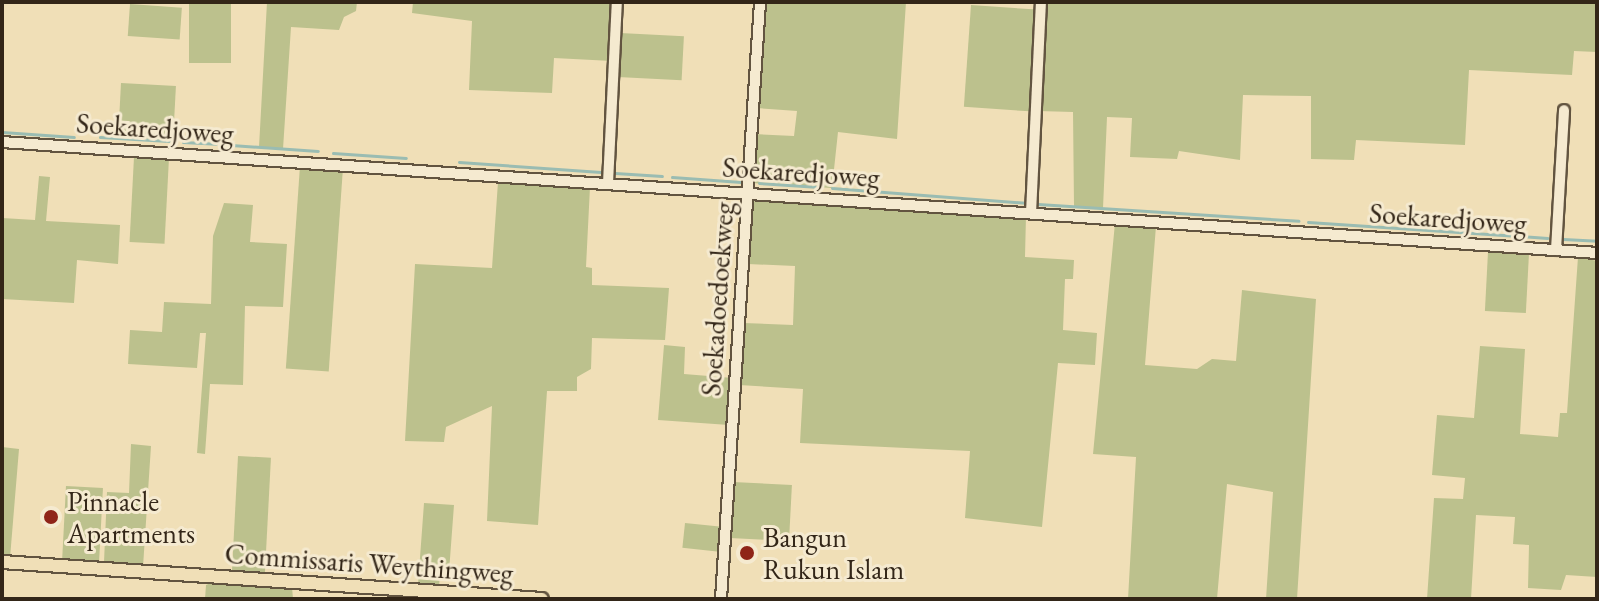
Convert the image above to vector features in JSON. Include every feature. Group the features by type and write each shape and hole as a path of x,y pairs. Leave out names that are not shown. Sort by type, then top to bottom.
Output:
{"main road":[{"name":"Commissaris Weythingweg","path":"2,562 542,599"}],"street":[{"path":"608,183 617,2"},
{"name":"Soekadoedoekweg","path":"721,599 760,2"},
{"path":"1031,213 1041,2"},
{"path":"1556,250 1564,110"},
{"name":"Soekaredjoweg","path":"2,142 1597,253"}],"green space":[{"path":"189,2 231,2 231,63 189,63"},
{"path":"267,2 357,2 356,11 344,17 339,30 291,27 283,149 259,147"},
{"path":"413,2 614,2 612,61 554,58 552,93 469,90 472,21 412,13"},
{"path":"764,2 906,2 897,139 838,132 832,188 751,183 754,134 794,136 797,111 756,108"},
{"path":"1045,2 1597,2 1597,52 1574,51 1572,75 1469,70 1465,145 1356,140 1354,160 1311,159 1311,96 1243,95 1240,160 1179,151 1177,159 1130,157 1132,118 1107,117 1103,208 1074,206 1073,112 1038,111"},
{"path":"130,4 182,8 180,40 128,36"},
{"path":"971,5 1037,10 1030,111 964,107"},
{"path":"620,33 684,36 682,80 618,77"},
{"path":"121,83 176,86 173,141 118,138"},
{"path":"134,157 169,159 165,244 130,242"},
{"path":"300,166 343,169 329,372 286,369"},
{"path":"39,176 50,177 46,221 120,225 118,264 77,260 74,303 2,299 2,218 35,220"},
{"path":"498,182 590,187 586,267 592,268 592,285 669,288 665,340 592,338 591,369 577,377 577,391 547,391 538,525 487,521 492,406 446,427 444,442 405,441 415,264 492,268"},
{"path":"759,198 1026,216 1025,257 1074,260 1073,279 1065,279 1063,330 1097,333 1095,365 1058,363 1042,527 965,518 970,451 800,443 803,389 739,385 743,323 793,325 795,266 748,264 752,203"},
{"path":"224,203 253,205 250,242 287,244 283,307 245,306 243,385 210,384 205,454 197,453 206,333 200,333 197,368 128,364 130,330 162,332 164,302 211,304 213,236"},
{"path":"1115,223 1156,226 1145,365 1197,369 1212,359 1236,361 1242,290 1316,299 1297,599 1266,599 1273,492 1227,484 1217,599 1128,599 1136,457 1093,454"},
{"path":"1488,252 1529,254 1526,313 1485,311"},
{"path":"1578,257 1597,261 1597,577 1566,575 1561,590 1528,588 1529,545 1513,544 1515,517 1476,515 1471,599 1427,599 1434,498 1463,499 1465,478 1432,475 1437,415 1474,418 1480,346 1525,349 1520,434 1558,437 1560,413 1567,413"},
{"path":"664,345 685,347 684,374 733,378 729,425 658,420"},
{"path":"131,444 151,446 143,567 104,562 107,492 129,493"},
{"path":"2,447 19,449 10,558 2,557"},
{"path":"238,456 271,458 265,575 232,573"},
{"path":"733,482 792,485 789,541 730,538"},
{"path":"66,486 103,488 99,563 62,561"},
{"path":"424,503 454,505 449,572 440,572 439,587 418,585"},
{"path":"685,523 722,527 719,552 682,548"},
{"path":"213,582 292,587 293,599 205,599 206,585"}],"waterway":[{"path":"2,132 74,137"},
{"path":"100,137 169,141"},
{"path":"183,142 216,144"},
{"path":"231,145 318,151"},
{"path":"333,153 406,158"},
{"path":"459,162 601,172"},
{"path":"615,173 662,176"},
{"path":"672,177 741,182"},
{"path":"759,183 819,187"},
{"path":"832,188 1028,203"},
{"path":"1038,204 1298,221"},
{"path":"1308,222 1547,238"},
{"path":"1563,239 1597,241"}],"place":[{"name":"Pinnacle Apartments","path":"51,517"},
{"name":"Bangun Rukun Islam","path":"747,553"}]}
